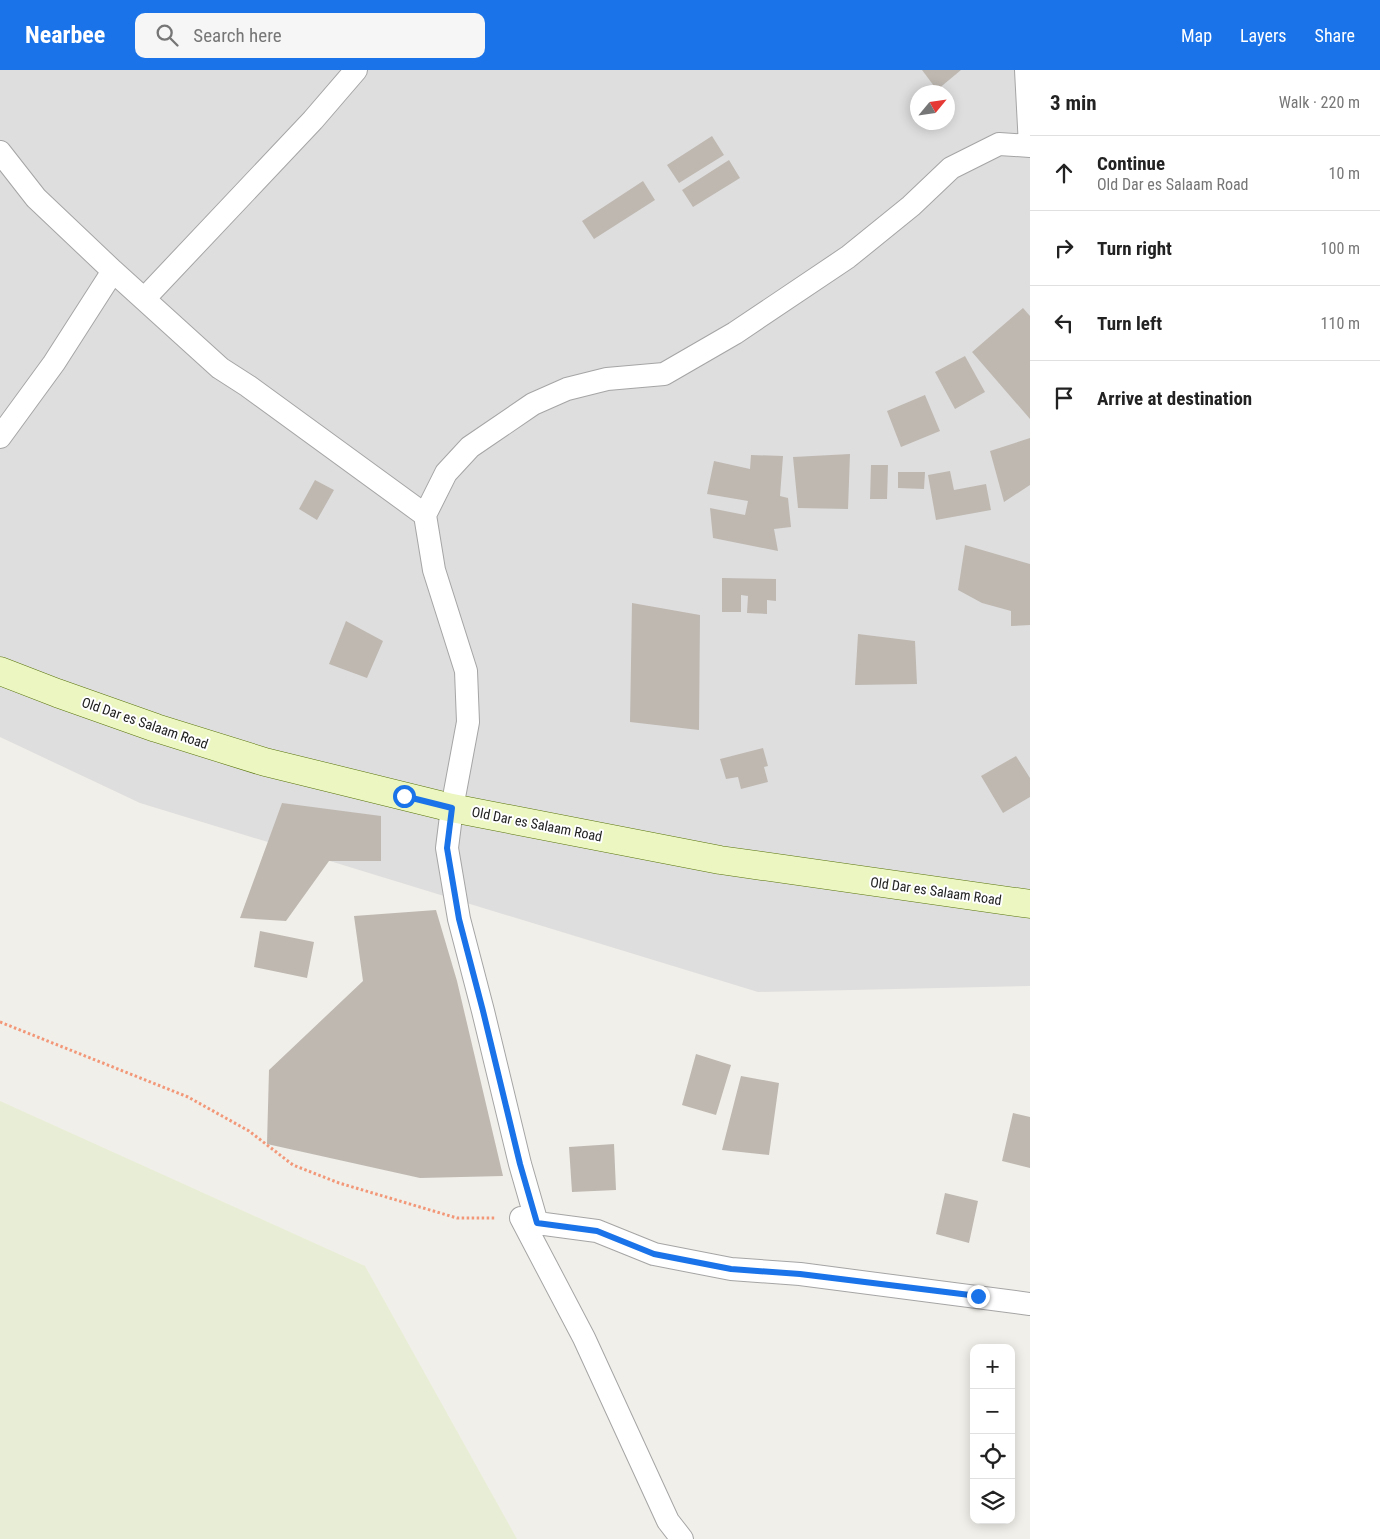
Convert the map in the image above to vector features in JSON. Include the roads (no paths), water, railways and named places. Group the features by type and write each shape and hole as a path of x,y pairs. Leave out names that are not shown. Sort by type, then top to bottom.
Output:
{"street":[{"path":"144,299 313,120 356,70"},
{"path":"682,1539 668,1522 529,1220 520,1164 459,919 447,848 452,808 468,722 466,670 434,570 425,515 446,473 470,447 533,404 567,389 606,379 664,374 735,333 848,257 912,206 951,168 999,144 1030,146 1026,70"},
{"path":"0,152 36,198 220,368 248,386 425,515"},
{"path":"0,437 54,363 113,271"},
{"name":"Old Dar es Salaam Road","path":"0,670 57,693 147,725 256,760 452,808 720,860 1030,904"},
{"path":"529,1220 597,1231 654,1254 731,1269 800,1274 1030,1304"}]}
